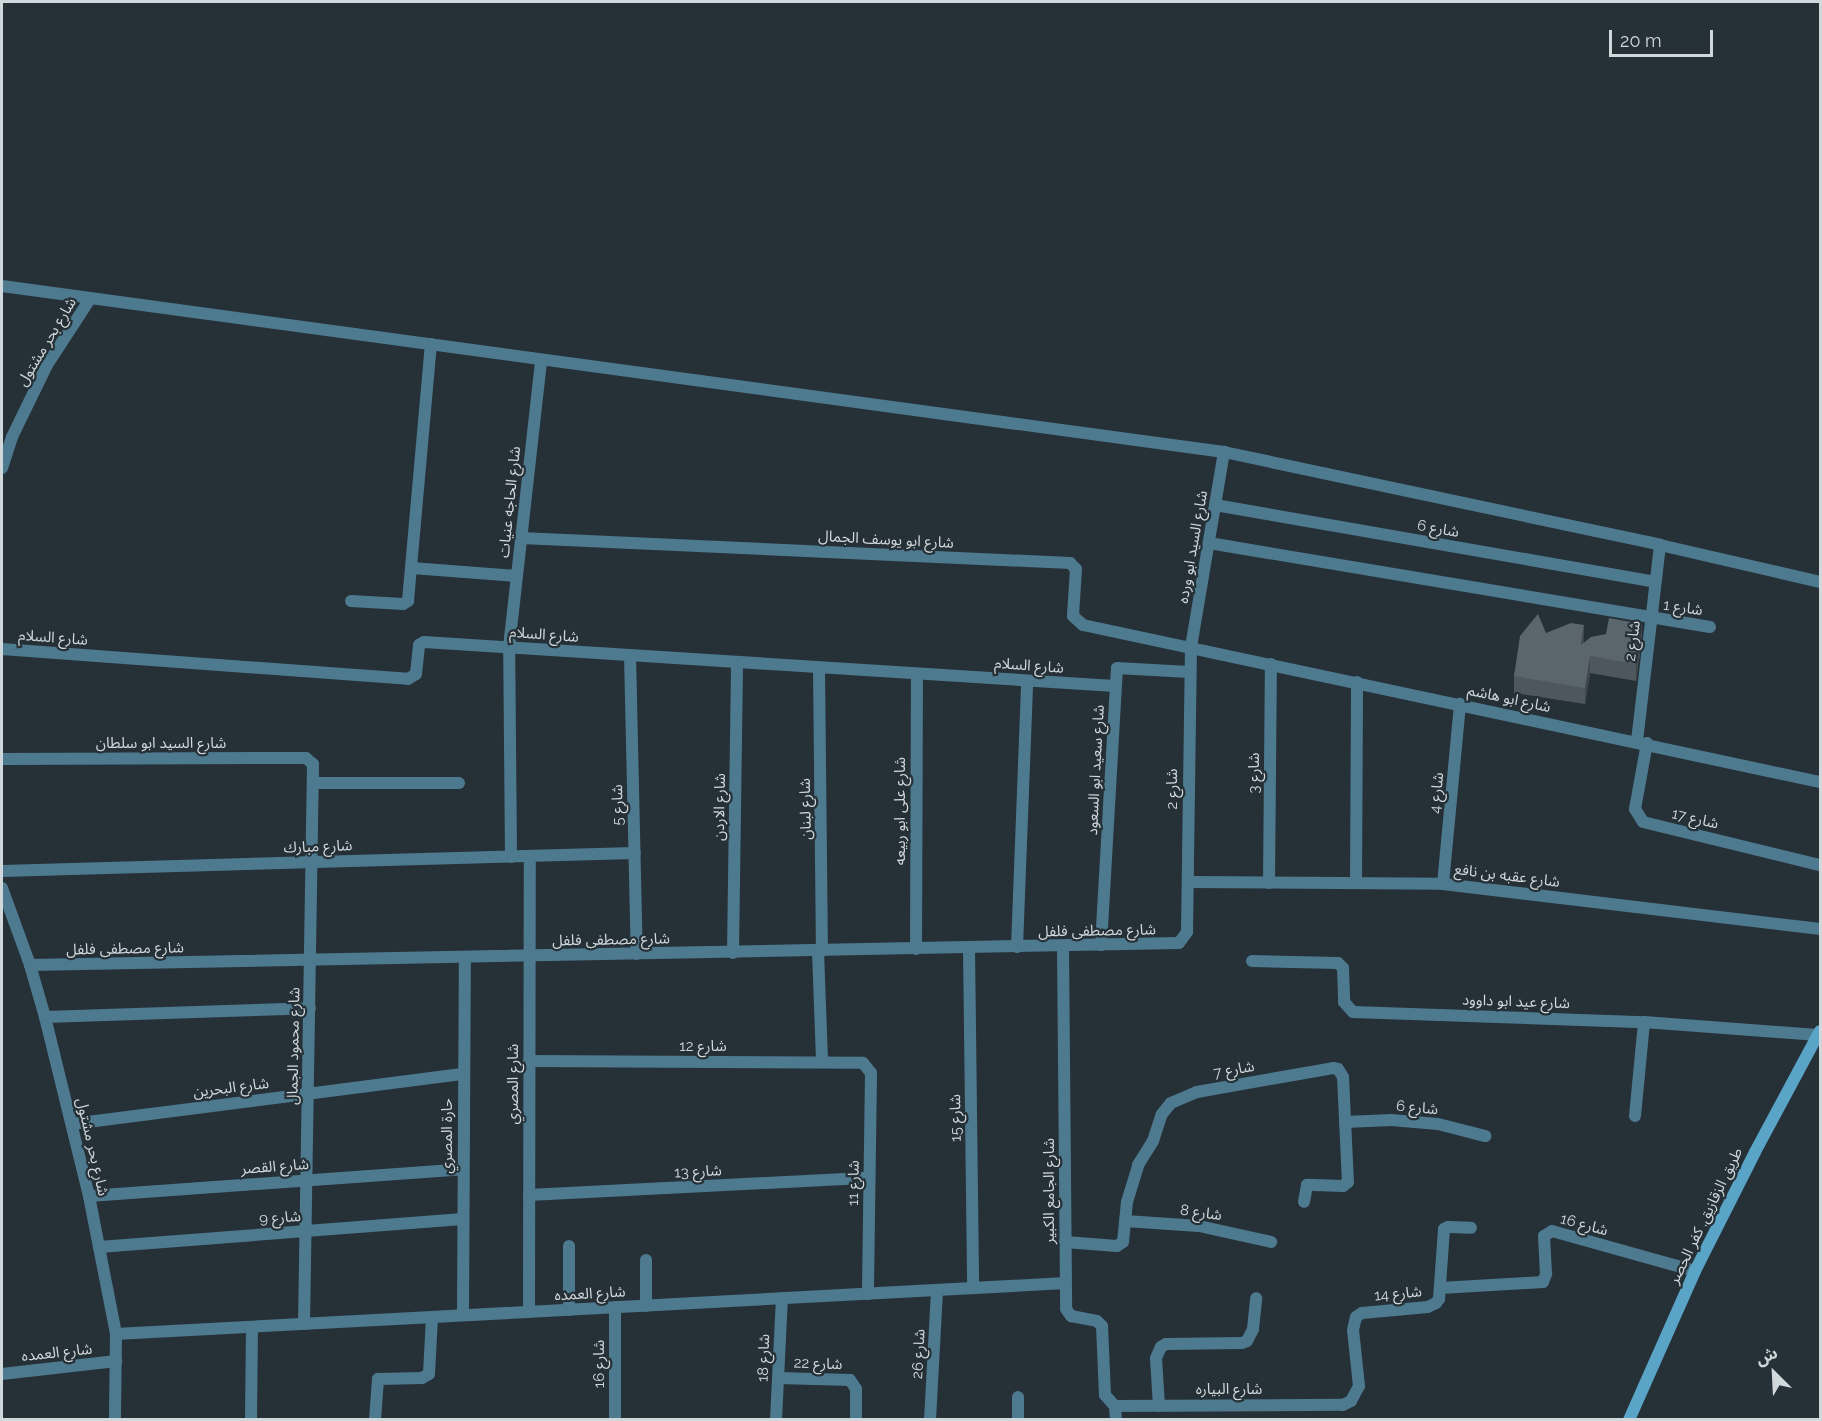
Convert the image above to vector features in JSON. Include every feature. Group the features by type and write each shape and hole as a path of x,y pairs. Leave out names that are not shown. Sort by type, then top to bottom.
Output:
{"main road":[{"name":"طريق الزقازيق, كفر الحصر","path":"1629,1419 1695,1271 1755,1152 1820,1033"}],"street":[{"path":"2,286 1224,452 1660,545 1821,582"},
{"name":"شارع بحر مشتول","path":"2,468 12,437 47,365 90,298"},
{"path":"351,601 406,603 412,568 431,344"},
{"name":"شارع الحاجه عنيات","path":"509,647 541,360"},
{"name":"شارع السيد ابو ورده","path":"1191,647 1224,452"},
{"name":"شارع 6","path":"1215,505 1655,582"},
{"name":"شارع ابو يوسف الجمال","path":"521,538 1070,563 1076,569 1072,610 1077,621 1191,647"},
{"name":"شارع 1","path":"1209,543 1710,627"},
{"name":"شارع 2","path":"1642,742 1651,618 1660,545"},
{"path":"412,568 517,576"},
{"name":"شارع السلام","path":"2,649 408,680 416,674 419,645 424,642 1115,686"},
{"path":"509,647 511,856"},
{"name":"شارع 2","path":"1187,932 1191,647"},
{"name":"شارع ابو هاشم","path":"1191,647 1821,782"},
{"name":"شارع 5","path":"630,655 637,954"},
{"name":"شارع الاردن","path":"733,953 737,662"},
{"name":"شارع 3","path":"1269,883 1271,664"},
{"name":"شارع سعيد ابو السعود","path":"1101,945 1115,686 1119,667 1189,672"},
{"name":"شارع لبنان","path":"819,668 822,1062"},
{"name":"شارع على ابو ربيعه","path":"916,949 917,674"},
{"path":"1017,947 1027,681"},
{"path":"1356,883 1357,682"},
{"name":"شارع 4","path":"1443,884 1460,704"},
{"name":"شارع 17","path":"1642,742 1635,804 1636,814 1643,822 1821,865"},
{"name":"شارع السيد ابو سلطان","path":"2,759 306,758 314,768"},
{"name":"شارع محمود الجمال","path":"304,1324 314,768"},
{"path":"314,783 459,783"},
{"name":"شارع مبارك","path":"2,871 635,853"},
{"name":"شارع المصري","path":"529,1312 530,856"},
{"name":"شارع عقبه بن نافع","path":"1188,882 1443,884 1821,929"},
{"name":"شارع بحر مشتول","path":"2,888 30,965 45,1017 89,1196 116,1334 115,1419"},
{"name":"شارع مصطفى فلفل","path":"30,965 1173,944 1179,943 1187,932"},
{"name":"شارع الجامع الكبير","path":"1063,946 1065,1242 1068,1313 1096,1321 1104,1329 1104,1387 1109,1401 1115,1406"},
{"name":"شارع 15","path":"969,948 972,1288"},
{"name":"حارة المصري","path":"463,1316 465,958"},
{"name":"شارع عيد ابو داوود","path":"1252,961 1338,963 1343,968 1344,1002 1353,1012 1644,1022 1820,1033"},
{"path":"45,1017 310,1008"},
{"path":"1635,1116 1644,1022"},
{"name":"شارع 12","path":"529,1061 822,1062 863,1064 871,1073"},
{"name":"شارع 7","path":"1065,1242 1117,1246 1124,1239 1125,1221 1138,1165 1153,1141 1162,1114 1171,1103 1183,1096 1333,1068 1338,1069 1342,1077 1347,1184 1343,1186 1307,1185 1304,1202"},
{"name":"شارع 11","path":"868,1294 871,1073"},
{"name":"شارع البحرين","path":"72,1124 464,1074"},
{"name":"شارع 6","path":"1345,1122 1391,1120 1438,1124 1485,1136"},
{"name":"شارع القصر","path":"89,1196 463,1169"},
{"name":"شارع 13","path":"529,1195 869,1178"},
{"name":"شارع 9","path":"99,1247 463,1219"},
{"name":"شارع 8","path":"1125,1221 1199,1226 1271,1242"},
{"name":"شارع 14","path":"1343,1405 1351,1401 1359,1386 1353,1330 1356,1317 1362,1313 1432,1306 1439,1299 1444,1229 1448,1227 1471,1228"},
{"name":"شارع 16","path":"1440,1288 1543,1282 1546,1274 1544,1236 1552,1231 1695,1271"},
{"path":"569,1246 569,1310"},
{"path":"646,1260 646,1306"},
{"name":"شارع العمده","path":"116,1334 1066,1283"},
{"name":"شارع 26","path":"930,1419 937,1290"},
{"name":"شارع 18","path":"776,1419 782,1298"},
{"path":"1159,1406 1156,1358 1161,1347 1166,1344 1242,1343 1247,1341 1253,1329 1256,1298"},
{"name":"شارع 16","path":"615,1308 615,1419"},
{"path":"375,1419 378,1379 422,1378 429,1374 432,1317"},
{"path":"251,1419 252,1327"},
{"name":"شارع العمده","path":"2,1374 116,1361"},
{"name":"شارع 22","path":"778,1378 850,1380 856,1389 856,1419"},
{"path":"1018,1397 1018,1419"},
{"name":"شارع البياره","path":"1115,1406 1343,1405"},
{"path":"1115,1406 1116,1419"}],"building":[{"path":"1538,614 1546,633 1571,623 1584,625 1581,645 1591,637 1606,634 1609,618 1642,624 1636,664 1590,656 1585,688 1514,676 1520,636"}]}
